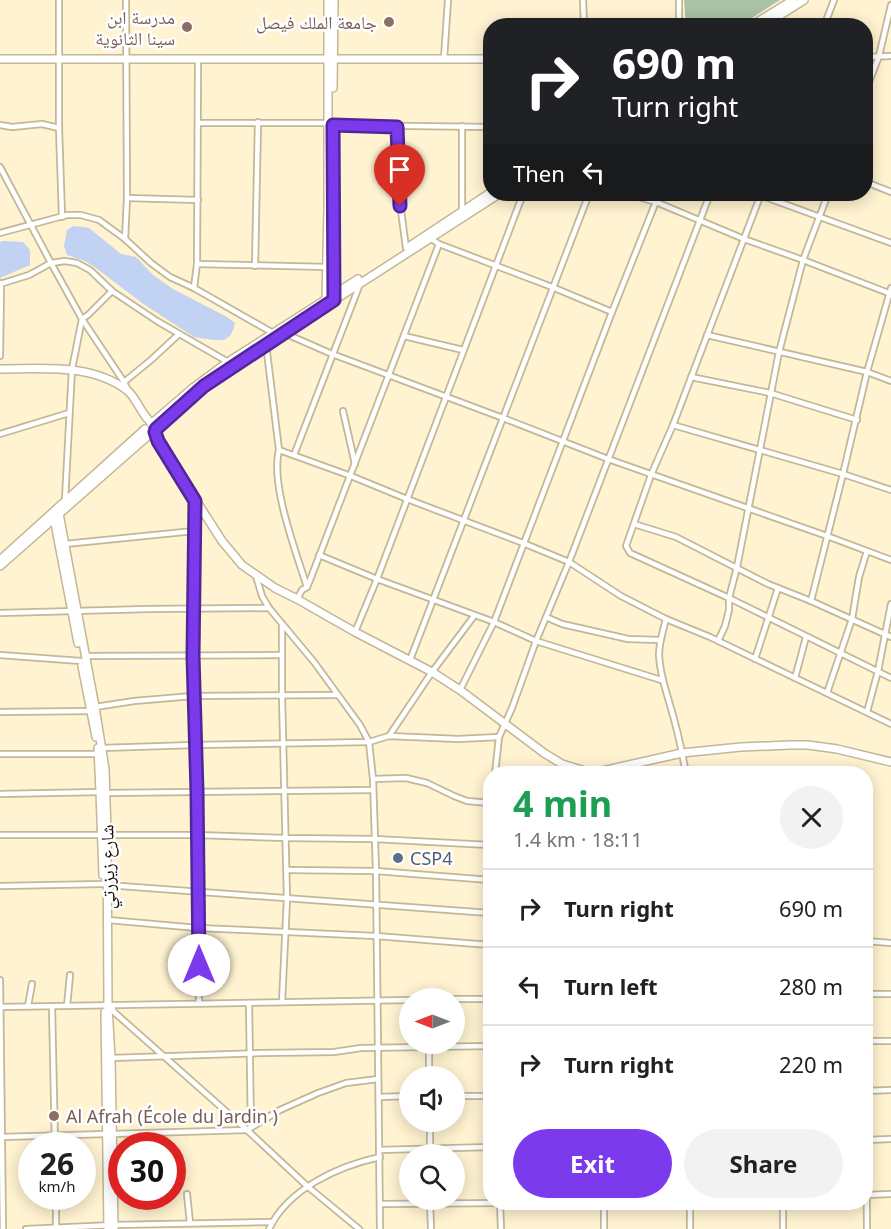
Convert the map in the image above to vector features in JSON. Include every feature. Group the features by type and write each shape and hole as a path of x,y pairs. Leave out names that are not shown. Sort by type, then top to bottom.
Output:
{"street":[{"path":"59,0 62,217"},
{"path":"125,239 127,198 126,0"},
{"path":"328,0 331,60"},
{"path":"326,302 334,0"},
{"path":"444,59 448,0"},
{"path":"583,0 584,18"},
{"path":"679,0 679,18"},
{"path":"764,18 793,0"},
{"path":"778,18 804,0"},
{"path":"827,18 834,0"},
{"path":"873,72 891,5"},
{"path":"873,56 891,56"},
{"path":"0,59 483,59"},
{"path":"194,288 197,264 198,59"},
{"path":"255,266 258,122"},
{"path":"198,123 483,127"},
{"path":"0,125 12,127 42,124 59,128"},
{"path":"330,124 334,297"},
{"path":"462,126 462,212"},
{"path":"397,127 399,183 406,248"},
{"path":"0,167 82,319 124,382 195,501 232,555 256,576 275,588 432,672 460,690 551,758 568,766"},
{"path":"873,185 891,192"},
{"path":"127,198 198,200"},
{"path":"334,297 483,198"},
{"path":"0,566 194,387 273,333 360,283 488,201"},
{"path":"355,632 520,201"},
{"path":"410,660 586,201"},
{"path":"652,201 744,238 890,292 867,372 811,601"},
{"path":"496,766 499,737 708,201"},
{"path":"757,201 673,425 651,475 626,546 627,550 891,678"},
{"path":"779,201 891,243"},
{"path":"718,641 729,610 729,598 779,352 803,260 825,201"},
{"path":"460,690 495,622 523,543 656,202"},
{"path":"0,233 66,215 81,215 99,220 170,277 273,333"},
{"path":"430,238 612,312"},
{"path":"297,599 302,590 307,587 439,243"},
{"path":"0,356 1,284 29,275 51,263 65,261 77,263 90,270 112,291 228,362"},
{"path":"197,264 327,267"},
{"path":"334,273 346,287"},
{"path":"294,455 360,283"},
{"path":"0,560 59,511 72,369 82,319 112,291"},
{"path":"151,429 204,386 285,333 326,302"},
{"path":"285,333 388,376 608,459 891,560"},
{"path":"124,382 179,334"},
{"path":"707,335 867,372 891,381"},
{"path":"404,336 463,350"},
{"path":"266,345 279,450 278,489 307,587"},
{"path":"0,369 72,369 104,377 130,392"},
{"path":"691,377 770,393 856,420"},
{"path":"343,411 355,464"},
{"path":"0,434 69,413"},
{"path":"673,425 891,490"},
{"path":"279,450 569,562 621,596 666,619 755,658 891,724"},
{"path":"195,501 193,696 197,792 199,1003"},
{"name":"شارع زيزرتي","path":"59,511 75,611"},
{"name":"شارع زيزرتي","path":"59,511 100,751 111,1058 109,1132"},
{"path":"634,524 676,537 778,588 891,637"},
{"path":"65,544 194,531"},
{"path":"827,693 852,619 859,577 867,551"},
{"path":"319,555 474,616 495,622 536,641 661,680"},
{"path":"256,576 262,596 269,608 314,662 360,725 369,742 373,779 376,871 380,1229"},
{"path":"755,658 778,588"},
{"path":"867,712 878,671 891,604"},
{"path":"0,613 269,608"},
{"path":"389,736 432,672 474,616"},
{"path":"546,617 562,624 611,636 636,640 660,640"},
{"path":"666,619 660,640 661,680 671,706 684,766"},
{"path":"282,624 287,899 282,1002"},
{"path":"795,678 806,637"},
{"path":"0,655 83,658 282,655"},
{"path":"0,712 93,709 122,702 193,696 338,695"},
{"path":"0,754 194,745 369,742 389,736 458,739 499,737"},
{"path":"624,766 682,753 741,747 808,745 837,749 891,762"},
{"path":"373,779 406,778 427,783 467,801 483,802"},
{"path":"0,794 373,790"},
{"path":"0,835 197,835 374,839 483,845"},
{"path":"286,870 376,871 483,879"},
{"path":"0,886 105,884 483,913"},
{"name":"شارع زيزرتي","path":"105,884 108,920 109,1132"},
{"path":"108,920 198,928 376,936 483,944"},
{"path":"873,942 891,943"},
{"path":"68,1006 70,975"},
{"path":"0,980 3,1229"},
{"path":"28,1006 32,984"},
{"path":"873,994 891,994"},
{"path":"465,999 483,999"},
{"path":"0,1007 399,1000"},
{"path":"249,1004 249,1128"},
{"path":"52,1005 55,1132"},
{"path":"108,1006 249,1128 307,1186 359,1229"},
{"path":"873,1041 891,1041"},
{"path":"465,1046 483,1046"},
{"path":"111,1058 399,1048"},
{"path":"156,1132 249,1128 279,1110 318,1093 346,1083 378,1079"},
{"path":"873,1090 891,1090"},
{"path":"379,1096 399,1096"},
{"path":"465,1096 483,1096"},
{"path":"1,1137 18,1136"},
{"path":"873,1140 891,1139"},
{"path":"465,1147 483,1147"},
{"path":"380,1150 399,1149"},
{"path":"269,1229 272,1222 307,1186 341,1168 380,1157"},
{"path":"187,1194 190,1223"},
{"path":"873,1195 891,1194"},
{"path":"465,1202 483,1203"},
{"path":"381,1204 399,1203"},
{"path":"56,1210 56,1228"},
{"name":"شارع زيزرتي","path":"111,1210 111,1227"},
{"name":"شارع زيزرتي","path":"111,1227 112,1210"},
{"path":"430,1210 431,1229"},
{"path":"501,1210 501,1229"},
{"path":"604,1210 604,1229"},
{"path":"690,1210 690,1229"},
{"path":"783,1210 783,1229"},
{"path":"866,1210 867,1229"},
{"path":"26,1229 272,1222"}],"green space":[{"path":"684,0 780,0 752,18 685,18"}],"water":[{"path":"73,226 89,228 121,254 136,257 153,275 173,289 227,317 235,323 230,336 224,340 194,337 142,303 96,268 85,261 67,255 64,246 67,230"},
{"path":"0,242 23,242 30,250 30,265 0,278"}],"place":[{"name":"جامعة الملك فيصل","path":"389,22"},
{"name":"مدرسة ابن سينا الثانوية","path":"187,27"},
{"name":"CSP4","path":"398,858"},
{"name":"Al Afrah (École du Jardin )","path":"54,1116"}],"route":[{"path":"199,965 193,656 195,501 158,441 155,432 204,386 334,300 333,125 397,127 400,206"}]}
